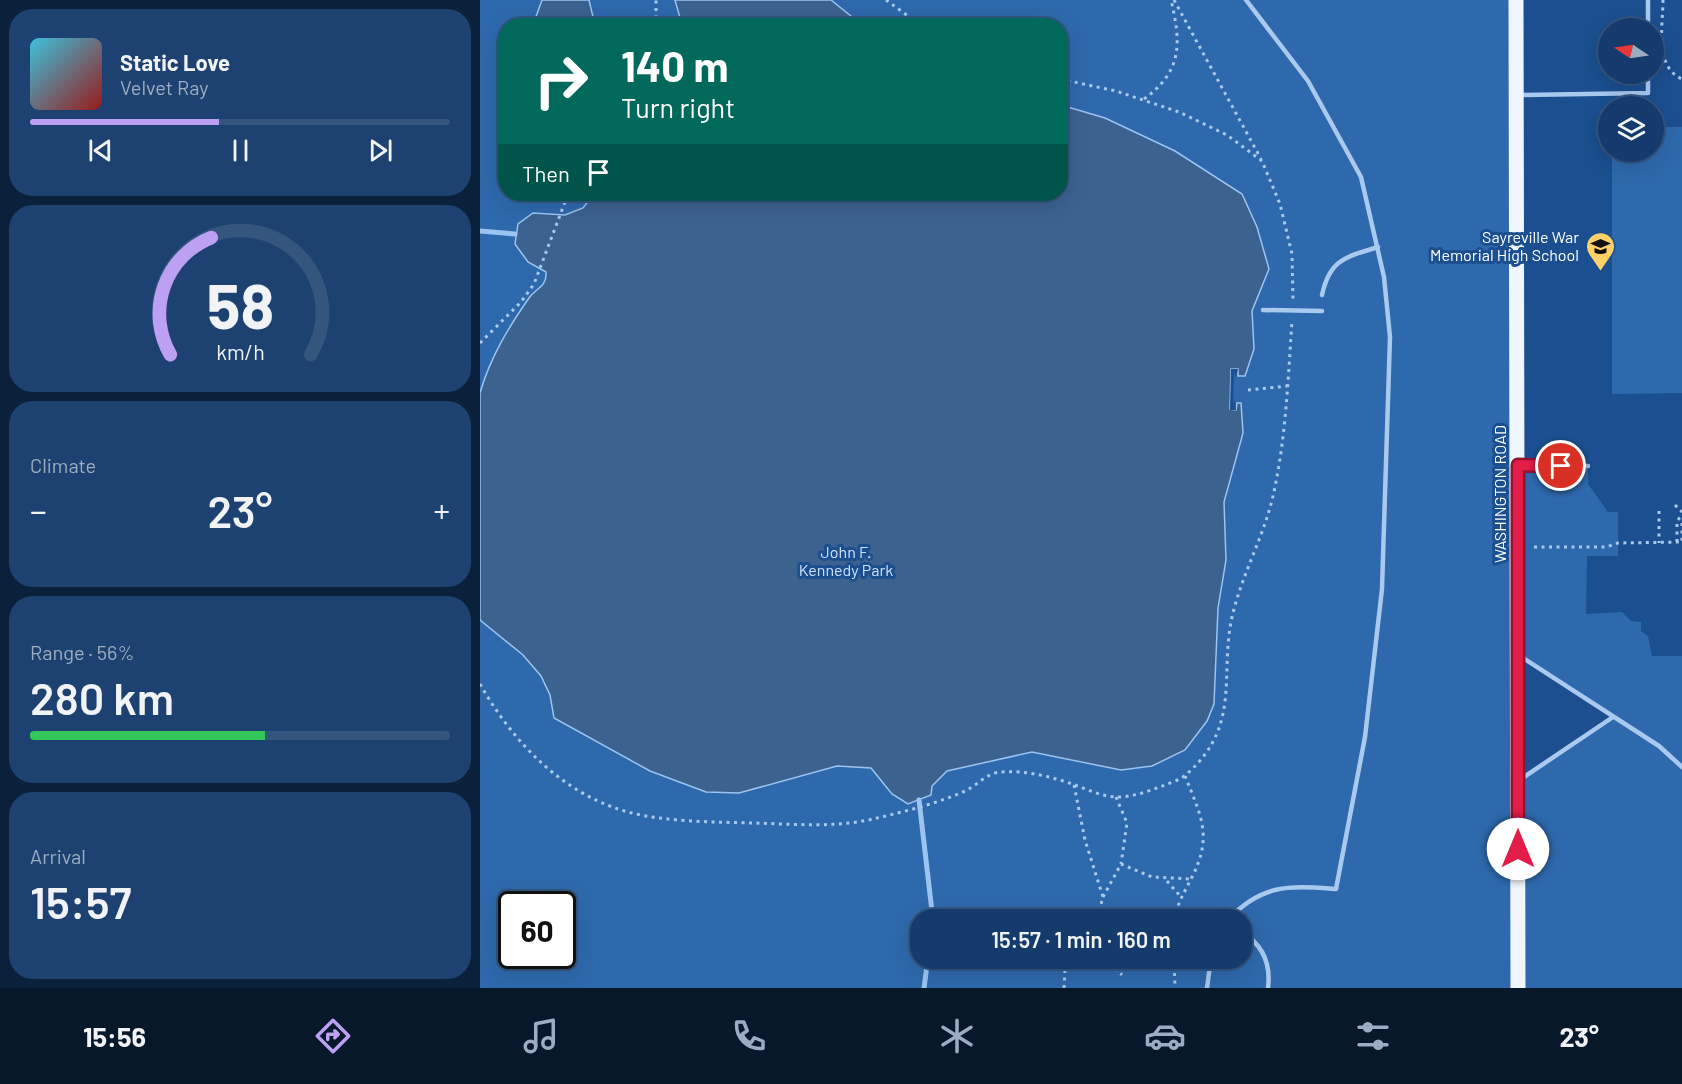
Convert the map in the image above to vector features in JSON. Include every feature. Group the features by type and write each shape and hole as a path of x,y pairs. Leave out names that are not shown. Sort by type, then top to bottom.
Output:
{"main road":[{"name":"WASHINGTON ROAD","path":"1516,0 1518,988"}],"lane":[{"path":"1238,909 1243,903 1269,890 1299,886 1336,890 1365,737 1382,589 1390,337 1378,247 1361,177 1308,81 1246,0"},
{"path":"1648,0 1648,18"},
{"path":"1516,95 1648,93 1648,84"},
{"path":"1322,295 1330,272 1338,261 1378,247"},
{"path":"1263,310 1322,311"},
{"path":"1518,465 1588,466"},
{"path":"1517,654 1659,746 1682,767"},
{"path":"1519,780 1613,717"},
{"path":"1252,940 1262,948 1270,973 1268,988"},
{"path":"1207,988 1210,969"}],"path":[{"path":"656,0 656,18"},
{"path":"886,0 911,18"},
{"path":"1144,99 1156,91 1165,78 1179,45 1173,0"},
{"path":"480,684 504,721 543,765 575,789 606,805 632,813 738,822 844,824 897,812 965,792 995,772 1032,774 1116,797 1142,794 1185,776 1209,749 1218,732 1228,690 1230,627 1234,607 1272,500 1280,460 1287,386 1292,310 1292,254 1280,204 1262,160 1173,0"},
{"path":"1663,0 1665,62 1670,72 1682,79"},
{"path":"1068,80 1144,99 1227,135 1262,160"},
{"path":"480,343 521,302 540,271 565,201"},
{"path":"1248,390 1287,386"},
{"path":"1675,505 1682,514 1677,520 1677,542"},
{"path":"1659,511 1659,543"},
{"path":"1534,547 1606,547 1618,543 1682,542 1682,523"},
{"path":"1177,909 1181,897 1201,859 1205,840 1203,822 1185,776"},
{"path":"1074,784 1085,840 1103,897"},
{"path":"1099,909 1103,897 1121,864 1127,823 1116,797"},
{"path":"1121,864 1143,875 1166,879 1191,879"},
{"path":"1166,879 1181,897"},
{"path":"1064,988 1065,969"},
{"path":"1116,969 1122,975"},
{"path":"1174,969 1175,988"}],"green space":[{"name":"John F. Kennedy Park","path":"480,0 542,0 536,18 498,18 498,201 1068,201 1068,18 593,18 589,0 1516,0 1518,465 1588,466 1588,484 1608,512 1618,512 1618,556 1587,556 1586,614 1622,612 1631,621 1641,622 1641,631 1648,636 1652,656 1682,656 1682,988 480,988","holes":["1518,655 1613,717 1519,779"]},
{"path":"1664,127 1682,127 1682,393 1612,394 1612,162 1664,162"}],"shaded area":[{"path":"542,0 589,0 593,18 536,18"},
{"path":"675,0 831,0 853,18 680,18"},
{"path":"1068,107 1105,118 1175,151 1242,194 1257,227 1269,269 1252,311 1254,349 1245,376 1238,376 1238,369 1231,369 1230,409 1236,410 1237,403 1241,403 1243,433 1224,502 1226,560 1218,608 1214,704 1207,721 1185,750 1152,766 1121,770 1032,752 947,771 932,786 931,795 908,804 892,794 871,768 837,766 739,793 706,792 650,771 554,718 550,695 541,676 523,655 480,620 480,393 494,355 507,332 546,277 546,272 528,262 515,244 518,224 533,213 565,215 583,208 588,201 1068,201"}],"pier":[{"path":"1231,369 1238,369 1236,378 1234,372 1233,407 1235,400 1236,410 1230,410"}],"waterway":[{"path":"480,231 515,234"},
{"path":"919,800 932,909"},
{"path":"924,988 927,969"}],"place":[{"name":"Sayreville War Memorial High School","path":"1600,272"}],"route":[{"path":"1518,849 1518,465 1561,466"}]}
